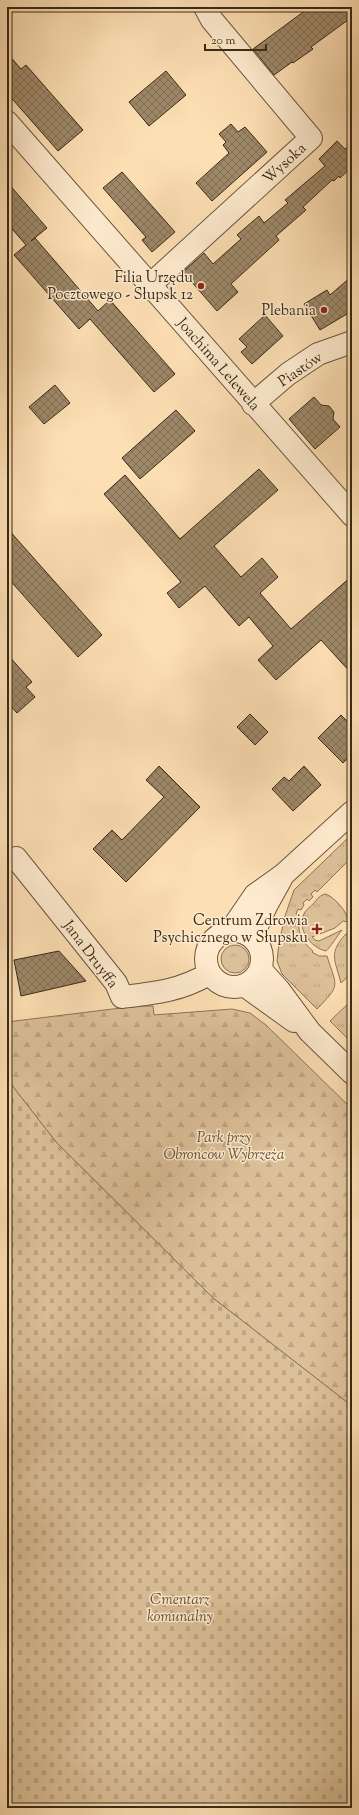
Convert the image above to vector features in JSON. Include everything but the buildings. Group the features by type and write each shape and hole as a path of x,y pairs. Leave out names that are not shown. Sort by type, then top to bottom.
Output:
{"street":[{"name":"Wysoka","path":"150,285 311,138 212,20 205,7"},
{"name":"Joachima Lelewela","path":"7,122 352,515"},
{"name":"Piastów","path":"253,404 288,374 318,354 352,342"},
{"path":"231,930 255,894 283,875 352,812"},
{"name":"Jana Druyffa","path":"16,858 116,984 122,997 163,992 191,984 209,974"},
{"path":"252,937 266,906 283,875"},
{"path":"231,930 238,930 252,937 258,943 262,960 260,969 250,982 234,987 225,986 216,981 209,974 205,956 208,946 213,938 221,933 231,930"},
{"path":"260,969 279,990 310,1032"},
{"path":"244,985 310,1032 352,1073"}],"green space":[{"path":"352,834 352,857 317,892 315,890 311,894 313,897 309,901 307,899 303,903 304,905 301,910 298,909 296,914 299,916 299,931 305,944 313,951 312,952 319,956 327,956 335,980 335,985 330,995 317,1009 282,974 277,961 279,943 285,916 294,890"},
{"path":"326,894 340,906 346,914 348,922 343,921 335,928 312,937 319,941 342,930 326,951 310,942 303,931 302,918 306,911 319,897"},
{"path":"352,933 352,973 341,983 334,957 335,952 340,941 346,934 349,936"},
{"path":"235,945 245,949 249,959 245,969 235,973 225,969 221,959 225,949"},
{"path":"352,1000 352,1043 330,1021"},
{"name":"Park przy Obrońców Wybrzeża","path":"137,1006 153,1006 154,1015 232,1009 250,1013 266,1025 352,1109 352,1406 213,1298 56,1142 7,1079 7,1022"},
{"name":"Cmentarz komunalny","path":"7,1079 56,1142 213,1298 352,1406 352,1808 7,1808"}],"place":[{"name":"Filia Urzędu Pocztowego - Słupsk 12","path":"201,286"},
{"name":"Plebania","path":"324,310"},
{"name":"Centrum Zdrowia Psychicznego w Słupsku","path":"317,929"}]}
